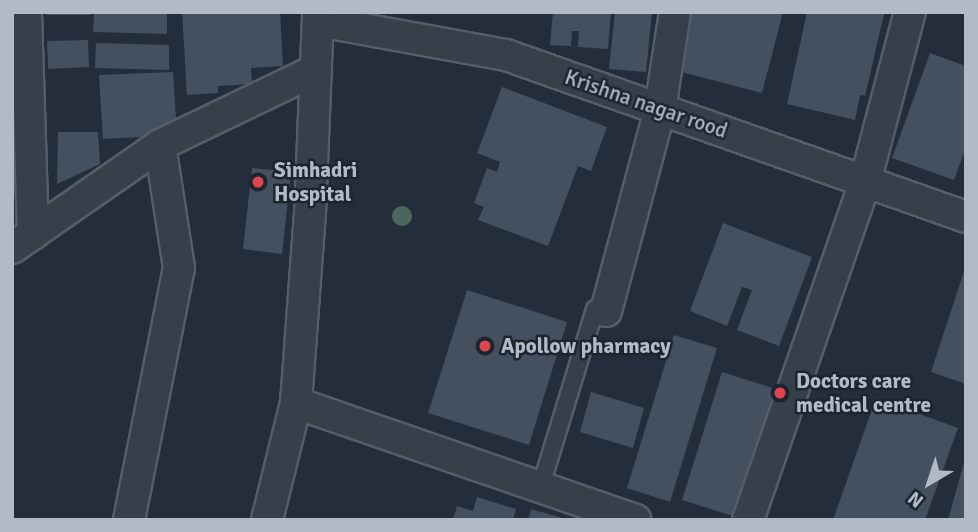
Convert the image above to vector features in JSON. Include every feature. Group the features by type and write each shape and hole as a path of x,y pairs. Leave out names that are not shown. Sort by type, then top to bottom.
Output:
{"street":[{"path":"23,241 26,12"},
{"path":"601,310 660,109 675,12"},
{"path":"748,520 865,181 910,12"},
{"path":"267,520 296,403 319,17"},
{"name":"Krishna nagar rood","path":"319,17 506,55 966,217"},
{"path":"23,241 160,145 316,70"},
{"path":"129,520 179,268 160,145"},
{"path":"296,403 635,520"}],"lane":[{"path":"540,489 601,310"}],"building":[{"path":"46,12 91,12 91,15 46,15"},
{"path":"94,12 167,12 167,34 93,32"},
{"path":"182,12 280,12 283,66 251,68 252,84 218,86 218,93 187,95"},
{"path":"553,12 611,12 608,49 578,47 579,31 572,31 571,46 550,45"},
{"path":"615,12 652,12 646,72 609,69"},
{"path":"685,12 783,12 762,93 670,69"},
{"path":"807,12 884,14 865,96 860,95 855,120 787,104"},
{"path":"88,40 89,67 48,69 47,41"},
{"path":"96,43 169,45 169,70 95,68"},
{"path":"930,53 966,66 966,147 954,180 892,158"},
{"path":"173,72 177,135 103,139 99,75"},
{"path":"502,87 607,127 591,171 578,166 548,246 478,220 484,207 474,203 487,168 497,172 500,162 477,153"},
{"path":"58,132 98,132 100,164 57,184"},
{"path":"252,168 291,172 282,254 243,249"},
{"path":"723,223 812,257 779,346 737,330 752,290 742,287 727,326 690,311"},
{"path":"966,268 966,384 931,372"},
{"path":"467,290 567,322 529,445 428,413"},
{"path":"674,335 717,348 670,502 627,488"},
{"path":"722,372 776,389 736,517 682,500"},
{"path":"591,392 644,408 633,448 580,432"},
{"path":"876,398 958,428 925,520 833,520"},
{"path":"965,459 966,520 948,520"},
{"path":"477,497 516,509 513,520 453,520 457,506 473,511"},
{"path":"531,509 566,519 566,520 528,520"}],"place":[{"name":"Simhadri Hospital","path":"258,182"},
{"name":"Apollow pharmacy","path":"485,346"},
{"name":"Doctors care medical centre","path":"780,393"}]}
